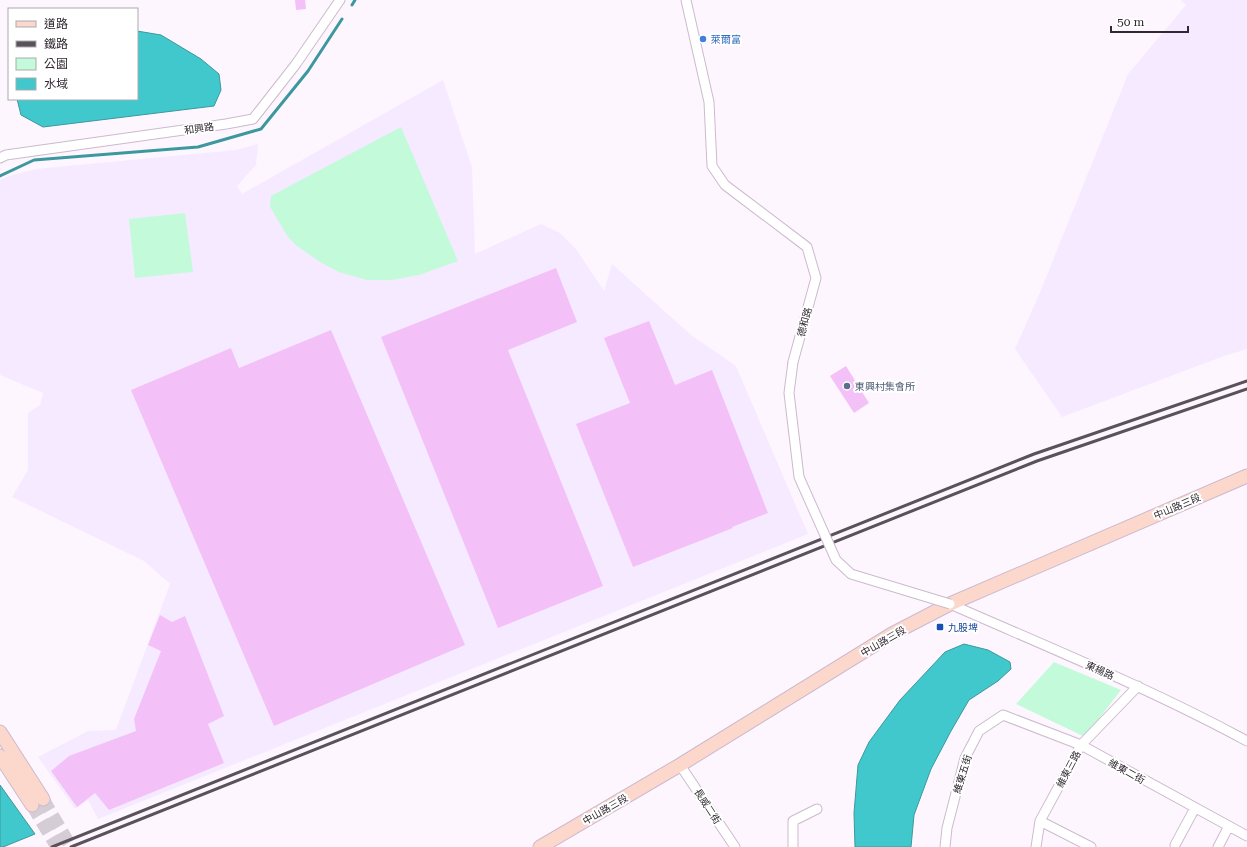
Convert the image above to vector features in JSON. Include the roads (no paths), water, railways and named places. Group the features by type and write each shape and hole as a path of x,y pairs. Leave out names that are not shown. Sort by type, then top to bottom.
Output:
{"street":[{"name":"和興路","path":"0,158 6,155 254,119 296,64 340,0"},
{"name":"德和路","path":"686,0 709,102 712,166 725,185 807,247 816,278 793,362 789,393 799,477 836,560 852,574 950,604"},
{"name":"中山路三段","path":"540,847 680,765 892,634 950,604 1247,476"},
{"name":"東楊路","path":"950,604 1138,686 1202,716 1247,741"},
{"name":"維東三路","path":"1036,847 1040,821 1081,745 1138,686"},
{"name":"維東二街","path":"1003,715 1081,745 1247,836"},
{"name":"維東五街","path":"945,847 947,828 965,758 979,731 1003,715"},
{"path":"0,732 38,802 0,756"},
{"name":"長威二街","path":"680,765 735,847"},
{"path":"1175,845 1195,808"},
{"path":"793,847 793,821 817,809"},
{"path":"1040,821 1091,847"},
{"path":"1218,847 1229,826"}],"water":[{"path":"138,31 161,35 201,59 219,74 221,90 214,106 43,127 21,115 17,100 138,100"},
{"path":"964,644 988,650 1010,662 1011,669 998,681 969,700 951,731 931,769 914,815 911,847 855,847 854,813 858,765 869,742 900,700 945,652"},
{"path":"0,785 35,834 3,847 0,847"}],"waterway":[{"path":"352,5 355,0"},
{"path":"0,176 34,160 198,147 261,129 308,71 342,19"}],"tunnel":[{"path":"43,799 71,847"},
{"path":"32,805 57,847"}],"railway":[{"path":"52,847 1034,454 1247,381"},
{"path":"71,847 1037,461 1247,389"}],"place":[{"name":"萊爾富","path":"703,39"},
{"name":"東興村集會所","path":"847,386"},
{"name":"九股埤","path":"940,627"}]}
